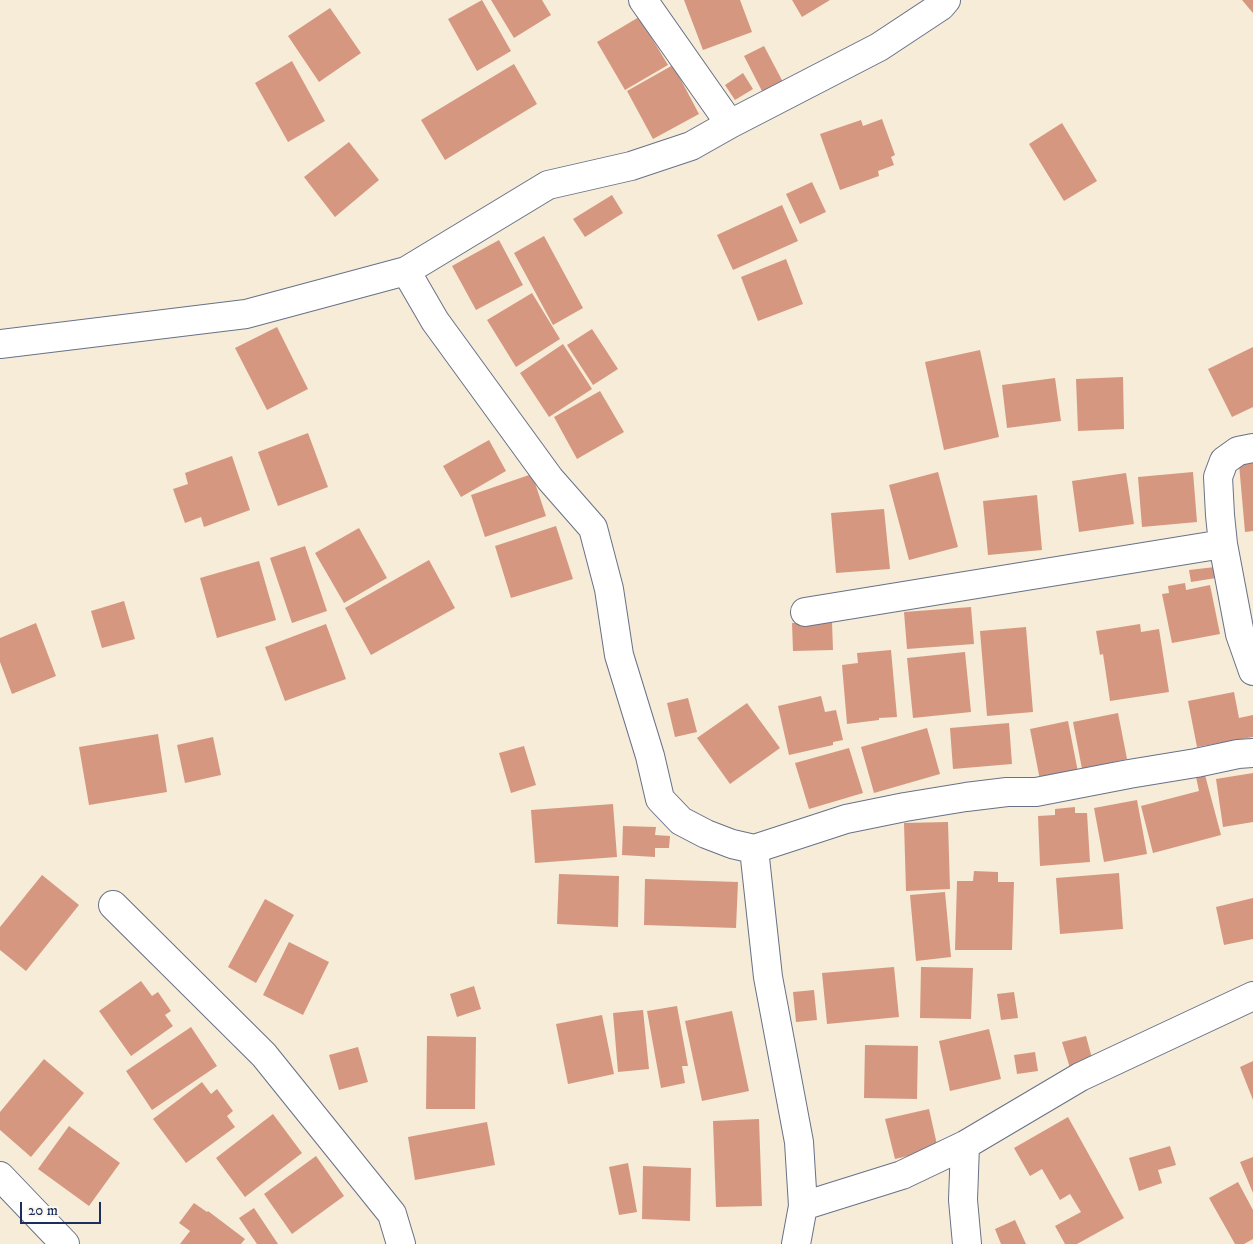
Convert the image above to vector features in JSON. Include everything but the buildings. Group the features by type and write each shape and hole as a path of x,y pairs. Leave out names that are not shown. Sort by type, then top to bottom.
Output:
{"street":[{"path":"643,0 730,124"},
{"path":"0,344 246,314 406,271 548,184 631,166 691,146 879,47 941,6 946,0"},
{"path":"406,271 435,321 550,480 594,528 609,589 619,655 650,756 660,799 681,821 706,834 732,844 754,849 846,819 905,807 1007,792 1036,792 1238,754 1253,753"},
{"path":"1253,448 1238,451 1224,461 1218,477 1223,544 1240,634 1253,671"},
{"path":"806,612 1223,544"},
{"path":"754,849 768,977 799,1142 803,1206 796,1244"},
{"path":"113,905 264,1055 392,1214 401,1244"},
{"path":"803,1206 902,1175 965,1145 1080,1077 1253,996"},
{"path":"965,1145 963,1200 967,1244"},
{"path":"0,1176 65,1244"}]}
